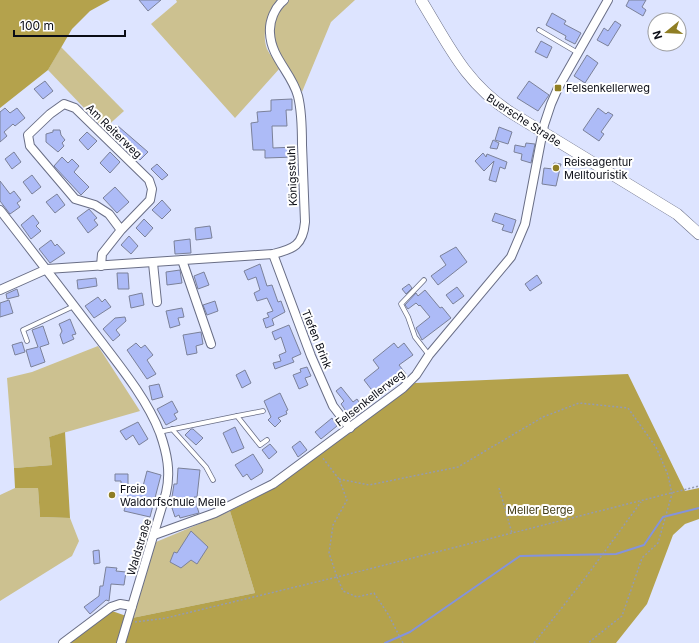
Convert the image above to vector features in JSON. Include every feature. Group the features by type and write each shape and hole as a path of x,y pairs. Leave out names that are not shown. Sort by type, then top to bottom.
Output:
{"main road":[{"name":"Buersche Straße","path":"422,0 472,80 496,103 677,214 699,234"}],"street":[{"name":"Königsstuhl","path":"47,269 273,254 298,245 304,235 305,222 301,115 298,96 291,79 277,58 271,45 270,32 273,15 284,0"},
{"name":"Felsenkellerweg","path":"154,535 215,513 273,484 317,450 350,428 403,388 416,375 429,355 511,257 525,224 542,132 558,88 608,0"},
{"name":"Am Reiterweg","path":"101,266 102,254 121,230 150,200 152,189 149,180 75,108 64,104 32,129 28,135 30,146 75,199 95,205 109,214 121,230"},
{"name":"Waldstraße","path":"0,210 47,269 123,370 152,416 166,455 169,482 121,643"},
{"name":"Tiefen Brink","path":"273,254 311,356 333,406 350,428"},
{"path":"182,260 211,344"},
{"path":"153,263 157,302"},
{"path":"0,290 47,269"},
{"path":"63,643 111,607 120,604 132,606"}],"lane":[{"path":"539,30 578,53"},
{"path":"424,280 401,304 415,338 429,355"},
{"path":"27,341 23,330 74,306"},
{"path":"159,432 263,411"},
{"path":"237,416 260,445 267,440"},
{"path":"172,429 206,467 213,480"}],"path":[{"path":"338,479 369,485 458,467 543,417 579,403 628,408 656,447 668,475 672,494 658,543 642,558 622,616 588,643"},
{"path":"317,450 338,479 347,500 333,525 329,553 337,578 343,591 357,597 374,593 388,614 403,643"},
{"path":"127,623 173,617 337,578 512,533 641,502 699,486"},
{"path":"499,488 512,533"},
{"path":"534,643 583,581 641,502"}],"shaded area":[{"path":"176,0 277,0 266,23 265,43 271,56 280,68 235,118 151,24 177,2"},
{"path":"289,0 355,0 331,22 302,92 278,54 273,38 273,25 275,19 281,8"},
{"path":"61,47 124,111 104,129 48,70"},
{"path":"98,346 140,411 49,437 52,465 14,468 7,378 32,372"},
{"path":"15,488 38,488 40,517 70,518 79,541 72,556 0,601 0,495"},
{"path":"230,511 255,593 132,618 156,542"}],"green space":[{"path":"0,0 110,0 90,11 72,29 48,70 0,108"},
{"name":"Meller Berge","path":"628,374 685,491 699,488 699,519 685,524 673,535 647,604 616,643 70,643 112,611 132,618 255,593 230,511 276,487 415,383"},
{"path":"65,432 70,518 40,517 38,488 15,488 14,468 52,465 49,437"}],"building":[{"path":"139,0 161,0 148,11"},
{"path":"629,0 646,0 642,7 646,10 643,16 626,6"},
{"path":"552,13 566,21 564,24 581,33 575,44 565,39 566,36 546,25"},
{"path":"615,21 621,25 608,46 597,40 604,28 608,31"},
{"path":"541,41 552,47 547,58 535,52"},
{"path":"587,55 598,63 585,83 574,76"},
{"path":"45,81 53,91 43,99 34,89"},
{"path":"529,81 549,95 538,111 517,98"},
{"path":"292,99 292,110 286,110 287,126 272,126 273,148 295,147 295,157 265,158 265,150 253,150 251,123 258,122 257,112 271,111 271,100"},
{"path":"5,108 10,113 17,108 25,118 15,126 13,124 4,132 7,136 0,142 0,112"},
{"path":"598,108 606,114 608,112 613,115 601,132 604,134 599,141 583,130"},
{"path":"118,126 148,152 140,160 122,141 121,143 111,134"},
{"path":"499,127 512,132 508,144 495,140"},
{"path":"53,130 60,130 61,135 65,140 62,143 64,146 58,152 46,142 46,134 53,132"},
{"path":"87,132 97,141 88,150 79,140"},
{"path":"493,140 499,143 497,149 490,148"},
{"path":"526,143 535,144 531,163 521,160 522,154 514,152 515,145 525,147"},
{"path":"14,152 21,162 12,169 5,159"},
{"path":"110,152 120,162 110,173 100,163"},
{"path":"483,153 486,157 487,154 507,162 505,169 500,167 496,182 489,180 494,161 484,171 475,161"},
{"path":"62,157 68,163 72,159 79,166 74,172 89,187 81,195 54,166"},
{"path":"554,163 561,164 556,186 542,184 544,168 553,169"},
{"path":"157,164 168,175 162,180 151,169"},
{"path":"32,175 41,187 32,194 23,182"},
{"path":"0,181 10,194 14,191 21,200 17,203 20,207 10,214 0,201"},
{"path":"115,187 129,202 117,213 103,198"},
{"path":"57,194 65,205 55,213 46,202"},
{"path":"162,200 171,210 162,219 152,210"},
{"path":"89,209 97,218 94,220 98,225 88,233 77,218"},
{"path":"495,213 516,220 512,233 502,230 504,225 492,221"},
{"path":"33,215 39,223 36,226 41,231 31,239 21,225"},
{"path":"144,219 153,228 145,237 136,228"},
{"path":"210,226 212,238 196,240 195,228"},
{"path":"129,236 138,246 131,254 121,245"},
{"path":"190,239 191,253 175,254 174,241"},
{"path":"51,240 55,246 57,244 65,253 50,263 39,249"},
{"path":"456,247 467,262 438,285 431,276 446,265 440,256"},
{"path":"260,264 267,286 272,285 278,302 281,301 285,312 272,319 274,325 266,328 263,319 269,317 267,313 273,311 267,298 257,301 254,293 260,290 256,277 248,280 244,271"},
{"path":"180,270 182,283 167,285 166,272"},
{"path":"204,272 209,285 198,289 194,276"},
{"path":"117,273 128,273 129,289 118,289"},
{"path":"537,275 542,283 530,291 525,284"},
{"path":"96,278 97,286 78,289 77,280"},
{"path":"409,284 412,288 406,294 402,289"},
{"path":"457,287 464,296 453,304 446,295"},
{"path":"17,289 19,296 7,299 6,294"},
{"path":"425,290 440,308 442,307 451,318 422,340 416,328 430,317 420,305 419,306 416,303 408,309 405,305 416,293 418,296"},
{"path":"142,293 144,305 131,308 129,296"},
{"path":"98,297 102,302 105,299 111,307 94,318 85,306"},
{"path":"9,300 13,313 0,317 0,303"},
{"path":"215,301 218,311 207,315 203,305"},
{"path":"182,308 184,317 178,318 180,325 170,328 166,311"},
{"path":"125,317 126,321 116,330 120,335 113,341 103,329 115,318"},
{"path":"70,319 76,334 72,335 74,339 63,344 60,335 62,331 59,324"},
{"path":"289,325 301,354 292,358 294,362 275,369 273,363 281,361 279,355 286,352 281,337 275,340 272,332"},
{"path":"43,326 49,344 40,347 45,362 31,367 26,350 38,347 32,330"},
{"path":"201,332 203,344 196,346 197,353 187,355 183,335"},
{"path":"22,342 25,352 15,355 12,345"},
{"path":"136,343 141,348 145,345 153,355 147,360 156,374 147,379 127,350"},
{"path":"394,343 398,348 404,343 413,355 399,365 406,374 378,398 364,380 379,368 373,360"},
{"path":"307,367 311,376 305,378 308,385 299,389 293,375 301,372 300,369"},
{"path":"245,370 251,383 242,388 236,375"},
{"path":"159,384 163,397 152,400 149,386"},
{"path":"341,387 353,402 357,399 363,408 350,417 341,404 344,401 336,391"},
{"path":"280,393 288,410 286,411 287,414 278,418 281,421 275,427 268,420 271,417 264,401"},
{"path":"172,401 178,412 174,414 177,419 166,425 157,409"},
{"path":"332,418 337,426 321,439 315,432"},
{"path":"138,422 148,439 139,445 133,435 126,440 120,431"},
{"path":"235,427 244,448 232,453 223,433"},
{"path":"191,429 203,438 196,445 185,435"},
{"path":"300,441 307,450 298,457 292,447"},
{"path":"270,444 277,452 269,459 262,450"},
{"path":"253,454 263,470 262,473 251,480 247,474 243,477 235,465"},
{"path":"178,468 200,470 197,497 194,497 195,500 172,497 174,484 177,484"},
{"path":"147,471 161,475 150,517 124,511 130,487 142,490"},
{"path":"115,474 128,474 128,488 121,488 121,481 115,481"},
{"path":"195,500 199,513 180,518 179,515 175,517 172,508"},
{"path":"191,531 208,547 197,564 191,560 181,568 170,562 174,552 177,553"},
{"path":"99,550 100,563 94,564 93,551"},
{"path":"106,567 117,568 116,571 126,572 124,585 111,584 109,601 106,600 90,614 84,607 99,596 100,586 103,586"}],"waterway":[{"path":"385,643 410,632 520,556 616,554 644,545 663,517 699,508"}],"place":[{"name":"Felsenkellerweg","path":"558,88"},
{"name":"Reiseagentur Melltouristik","path":"556,168"},
{"name":"Freie Waldorfschule Melle","path":"112,495"}]}
